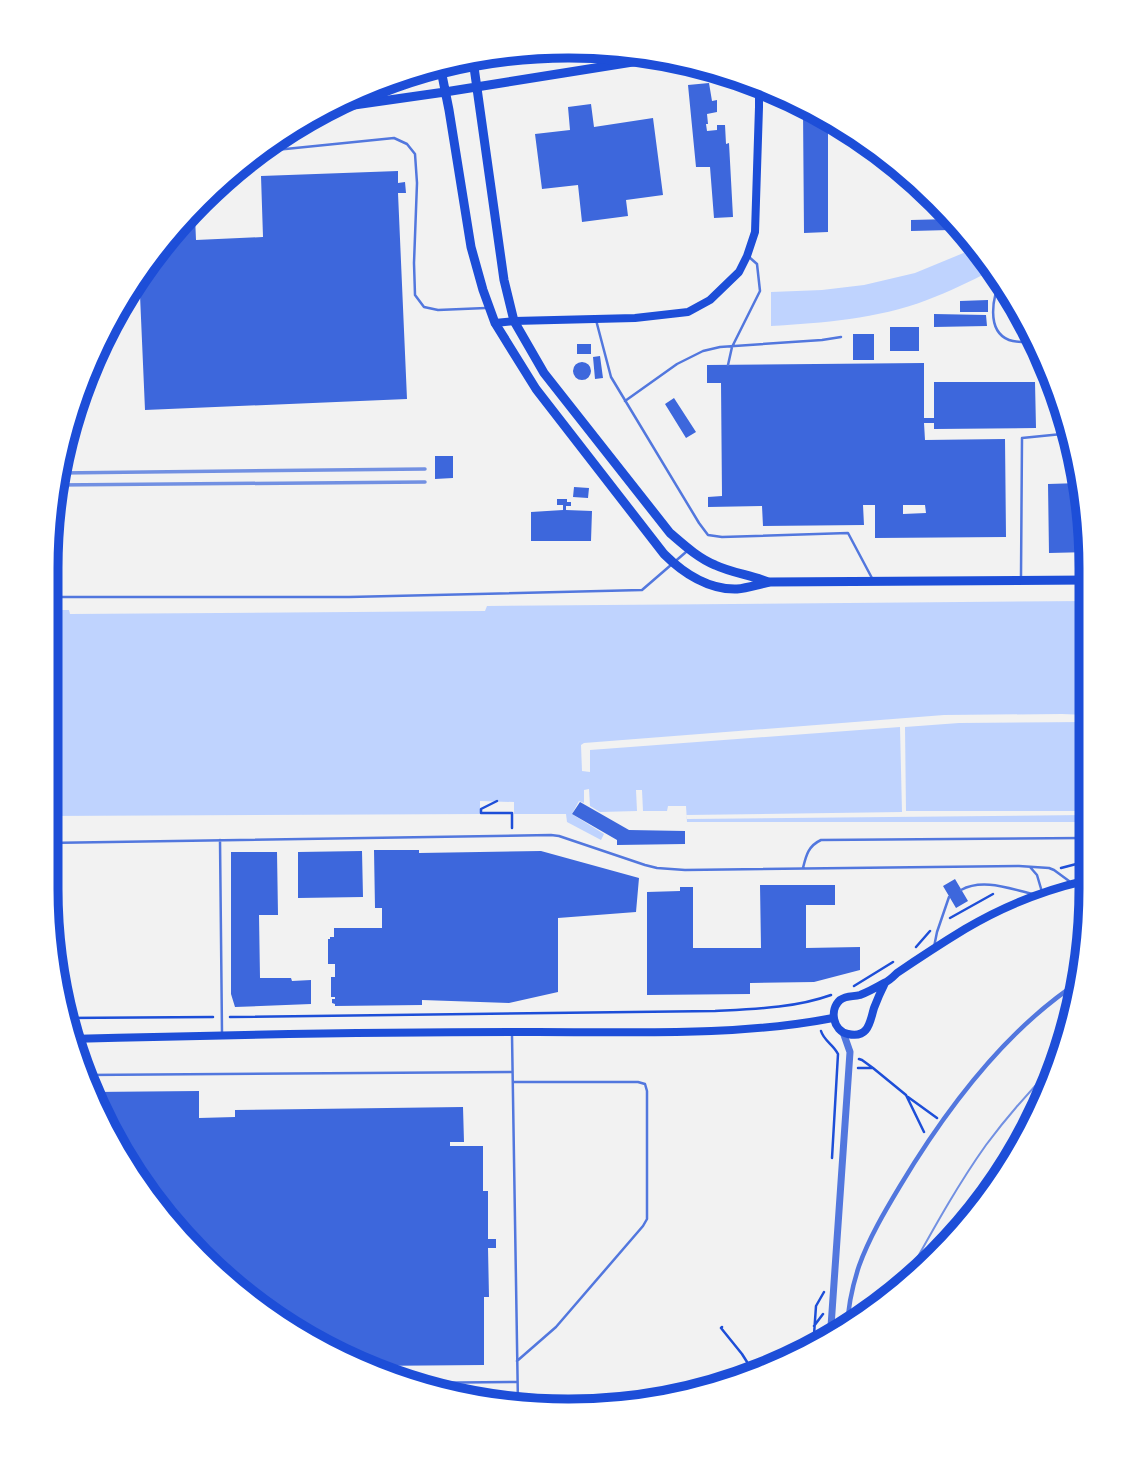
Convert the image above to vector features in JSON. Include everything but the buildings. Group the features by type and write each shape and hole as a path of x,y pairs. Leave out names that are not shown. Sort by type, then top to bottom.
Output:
{"main road":[{"path":"355,105 633,62"},
{"path":"474,67 504,280 514,321 544,373 670,533 688,550 714,565 770,582"},
{"path":"440,74 471,247 495,323 536,389 664,554 678,568 694,578 735,589 770,582 1079,580"},
{"path":"495,323 635,318 688,312 709,300 739,272 755,232 759,95"},
{"path":"858,996 885,983 964,929 994,913 1039,894 1079,882"},
{"path":"873,1012 865,999 850,995 837,1003 833,1018 843,1032 860,1034 870,1025 885,983"},
{"path":"81,1039 512,1031 704,1031 753,1029 833,1018"}],"street":[{"path":"849,1315 851,1293 860,1262 894,1198 942,1121 1003,1047 1069,989"},
{"path":"831,1326 850,1052 843,1032"},
{"path":"850,1052 860,1034"}],"lane":[{"path":"277,150 394,138 407,144 415,153 418,183 415,295 425,307 438,310 489,308"},
{"path":"728,365 732,346 760,291 757,264 747,256"},
{"path":"997,291 993,313 996,328 1008,340 1026,341"},
{"path":"596,320 611,377 708,535 848,534 873,581"},
{"path":"625,401 677,364 703,351 720,347 841,337"},
{"path":"1021,580 1021,438 1061,434"},
{"path":"58,597 349,597 642,590 688,550"},
{"path":"58,843 559,836 657,868 1030,867 1054,870 1072,884"},
{"path":"803,868 812,844 821,840 1079,838"},
{"path":"220,840 222,1035"},
{"path":"961,890 970,885 982,884 1039,894 1037,875 1030,867"},
{"path":"934,949 949,897"},
{"path":"512,1031 518,1396"},
{"path":"93,1075 512,1072"},
{"path":"513,1082 638,1082 645,1084 647,1091 646,1222 556,1327 517,1361"},
{"path":"439,1383 517,1382"}],"path":[{"path":"497,801 481,809 481,813 512,813 512,835"},
{"path":"1066,866 1079,863"},
{"path":"74,1018 715,1012 817,1000"},
{"path":"819,1020 822,1037 838,1054 832,1158"},
{"path":"855,1068 873,1068 942,1121"},
{"path":"906,1095 929,1141"},
{"path":"814,1337 816,1306 825,1289"},
{"path":"722,1327 749,1366"}],"water":[{"path":"968,251 985,274 927,300 889,312 771,326 771,292 864,285 915,273"},
{"path":"1079,601 1079,822 687,822 686,806 668,806 667,811 643,811 642,790 636,790 637,811 600,812 590,806 589,789 584,790 584,803 579,801 572,814 604,834 601,840 567,822 566,814 514,814 514,802 480,801 480,814 58,816 58,610 69,610 70,614 485,611 487,606"}],"pier":[{"path":"944,715 1079,715 1079,722 959,723 905,727 906,811 1079,811 1079,815 687,819 686,815 902,812 900,727 590,750 590,772 582,771 581,745 584,743"}],"tram line":[{"path":"913,1265 974,1162 1004,1122 1042,1080"}],"railway":[{"path":"67,473 425,469"},
{"path":"65,485 425,482"}]}
